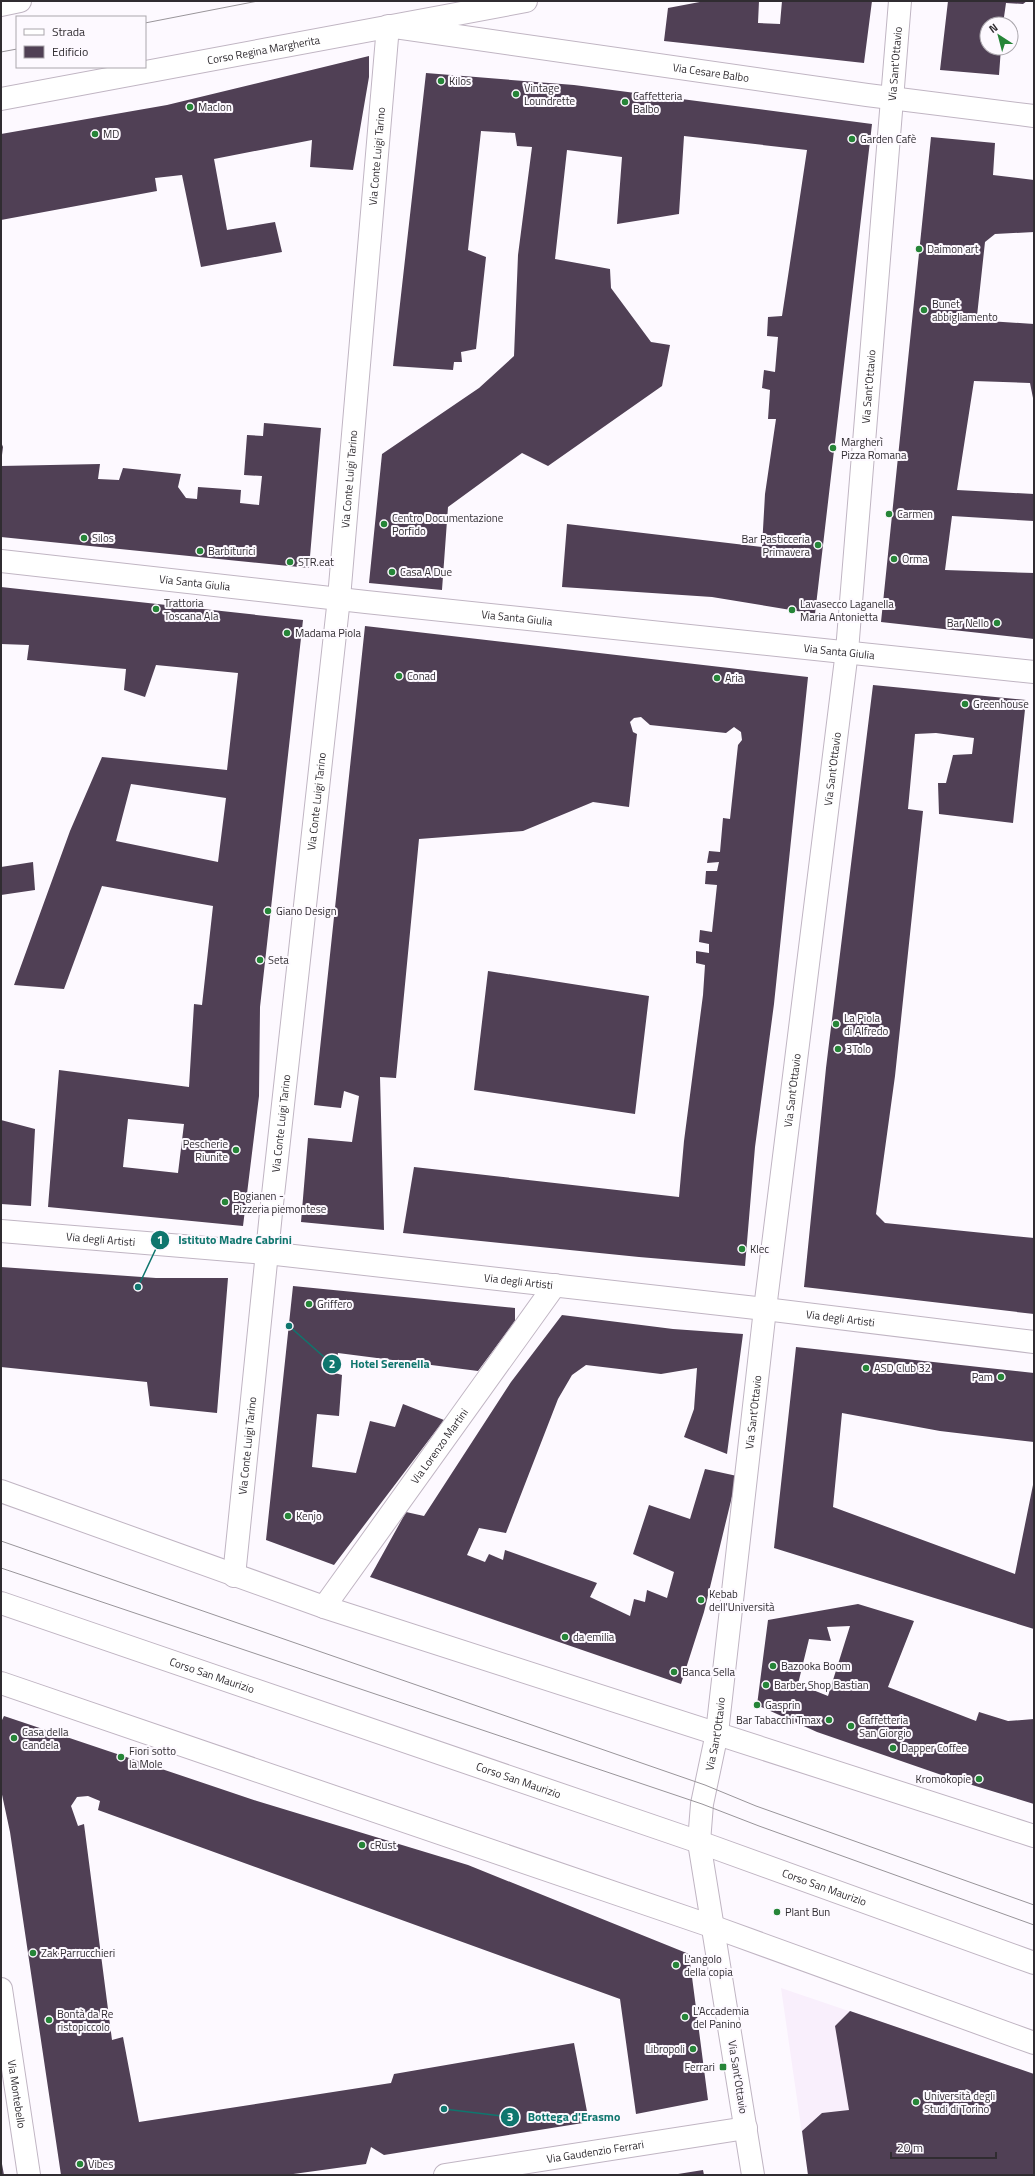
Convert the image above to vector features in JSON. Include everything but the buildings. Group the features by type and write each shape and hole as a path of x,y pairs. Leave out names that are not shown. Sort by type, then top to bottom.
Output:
{"street":[{"path":"1,5 20,1"},
{"name":"Corso Regina Margherita","path":"1,99 526,1"},
{"name":"Via Sant'Ottavio","path":"753,2175 714,1927 699,1842 702,1804 717,1733 765,1308 847,651 900,1"},
{"name":"Via Cesare Balbo","path":"388,26 892,98 1034,116"},
{"name":"Via Conte Luigi Tarino","path":"234,1576 267,1253 338,598 388,26"},
{"name":"Via Santa Giulia","path":"1,561 1034,672"},
{"name":"Via degli Artisti","path":"1,1230 267,1253 765,1308 1034,1342"},
{"name":"Via Lorenzo Martini","path":"324,1607 555,1285"},
{"path":"1,1491 234,1576 324,1607 1034,1836"},
{"name":"Corso San Maurizio","path":"1,1603 699,1842 1034,1963"},
{"path":"1,1683 714,1927 1034,2043"},
{"name":"Via Montebello","path":"1,1989 29,2175"},
{"name":"Via Gaudenzio Ferrari","path":"445,2175 746,2128"}],"shaded area":[{"name":"Università degli Studi di Torino","path":"781,1988 1034,2074 1034,2175 808,2175"}],"tram line":[{"path":"146,23 258,1"},
{"path":"1,52 16,49"},
{"path":"1,1541 705,1785 756,1806 1034,1905"},
{"path":"1,1568 702,1804 1034,1925"}],"place":[{"name":"Kilos","path":"441,81"},
{"name":"Vintage Loundrette","path":"516,94"},
{"name":"Caffetteria Balbo","path":"625,102"},
{"name":"Maclon","path":"190,107"},
{"name":"MD","path":"95,134"},
{"name":"Garden Cafè","path":"852,139"},
{"name":"Daimon art","path":"919,249"},
{"name":"Bunet abbigliamento","path":"924,310"},
{"name":"Margherì Pizza Romana","path":"833,448"},
{"name":"Carmen","path":"889,514"},
{"name":"Centro Documentazione Porfido","path":"384,524"},
{"name":"Silos","path":"84,538"},
{"name":"Bar Pasticceria Primavera","path":"818,545"},
{"name":"Barbiturici","path":"200,551"},
{"name":"Orma","path":"894,559"},
{"name":"STR.eat","path":"290,562"},
{"name":"Casa A Due","path":"392,572"},
{"name":"Trattoria Toscana Ala","path":"156,609"},
{"name":"Lavasecco Laganella Maria Antonietta","path":"792,610"},
{"name":"Bar Nello","path":"997,623"},
{"name":"Madama Piola","path":"287,633"},
{"name":"Conad","path":"399,676"},
{"name":"Aria","path":"717,678"},
{"name":"Greenhouse","path":"965,704"},
{"name":"Giano Design","path":"268,911"},
{"name":"Seta","path":"260,960"},
{"name":"La Piola di Alfredo","path":"836,1024"},
{"name":"3Tolo","path":"838,1049"},
{"name":"Pescherie Riunite","path":"236,1150"},
{"name":"Bogianen - Pizzeria piemontese","path":"225,1202"},
{"name":"Klec","path":"742,1249"},
{"name":"Istituto Madre Cabrini","path":"138,1287"},
{"name":"Griffero","path":"309,1304"},
{"name":"Hotel Serenella","path":"289,1326"},
{"name":"ASD Club 32","path":"866,1368"},
{"name":"Pam","path":"1001,1377"},
{"name":"Kenjo","path":"288,1516"},
{"name":"Kebab dell'Università","path":"701,1600"},
{"name":"da emilia","path":"565,1637"},
{"name":"Bazooka Boom","path":"773,1666"},
{"name":"Banca Sella","path":"674,1672"},
{"name":"Barber Shop Bastian","path":"766,1685"},
{"name":"Gasprin","path":"757,1705"},
{"name":"Bar Tabacchi Tmax","path":"829,1720"},
{"name":"Caffetteria San Giorgio","path":"851,1726"},
{"name":"Casa della Candela","path":"14,1738"},
{"name":"Dapper Coffee","path":"893,1748"},
{"name":"Fiori sotto la Mole","path":"121,1757"},
{"name":"Kromokopie","path":"979,1779"},
{"name":"cRust","path":"362,1845"},
{"name":"Plant Bun","path":"777,1912"},
{"name":"Zak Parrucchieri","path":"33,1953"},
{"name":"L'angolo della copia","path":"676,1965"},
{"name":"L'Accademia del Panino","path":"685,2017"},
{"name":"Bontà da Re ristopiccolo","path":"49,2020"},
{"name":"Libropoli","path":"693,2049"},
{"name":"Ferrari","path":"723,2067"},
{"name":"Università degli Studi di Torino","path":"916,2102"},
{"name":"Bottega d'Erasmo","path":"444,2109"},
{"name":"Vibes","path":"80,2164"}]}
